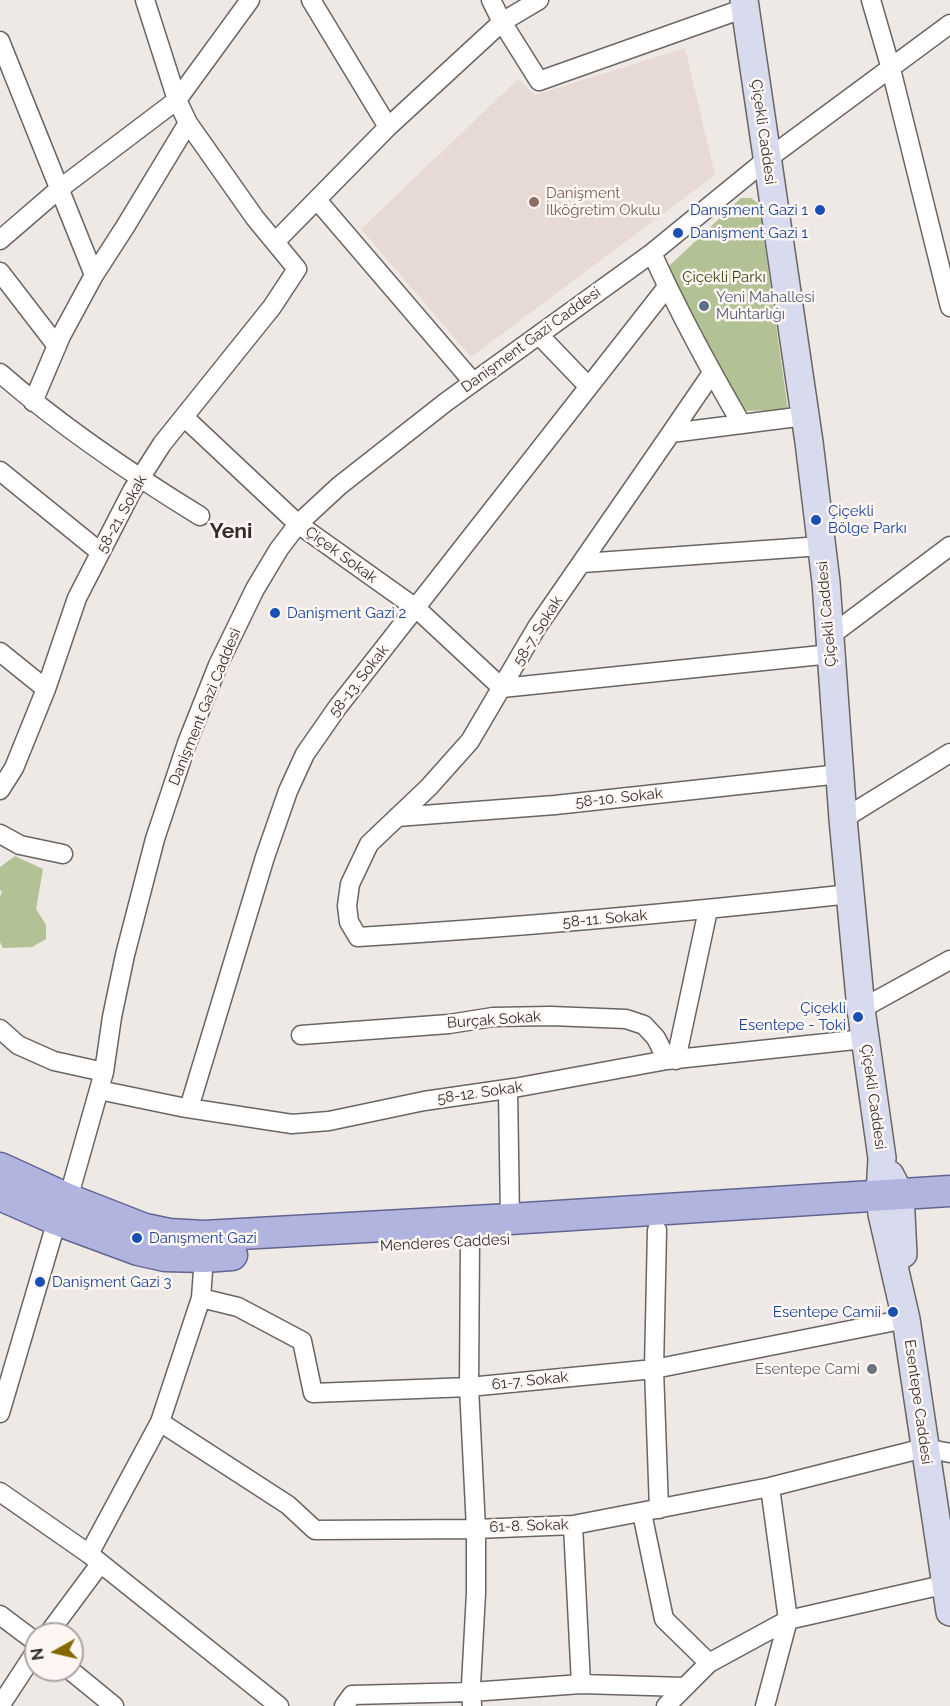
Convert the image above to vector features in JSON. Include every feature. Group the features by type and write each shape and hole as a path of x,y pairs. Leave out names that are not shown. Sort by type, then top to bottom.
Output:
{"main road":[{"name":"Menderes Caddesi","path":"0,1168 62,1210 138,1250 165,1256 204,1257 657,1230 804,1218 891,1204"},
{"path":"891,1204 950,1191"},
{"name":"Menderes Caddesi","path":"0,1195 169,1234 204,1236 891,1204"},
{"path":"891,1204 950,1210"}],"street":[{"path":"145,0 177,99 188,123 255,218 275,242 388,127 502,22 539,0"},
{"path":"0,240 58,190 177,99 250,0"},
{"path":"310,0 388,127"},
{"path":"491,0 539,81 745,4"},
{"path":"871,0 891,69 950,307"},
{"name":"Çiçekli Caddesi","path":"745,4 805,416 821,546 861,1009 882,1158"},
{"name":"Danişment Gazi Caddesi","path":"0,1413 104,1072 124,955 155,839 187,743 218,665 255,589 279,549 298,524 339,486 473,382 652,253 766,160 950,24"},
{"path":"0,41 94,275"},
{"path":"33,402 57,346 94,275 188,123"},
{"path":"316,200 473,382"},
{"name":"58-21. Sokak","path":"0,790 14,768 46,689 77,598 140,479 184,417 272,307 297,269 275,242"},
{"path":"652,253 712,373 741,423"},
{"path":"0,272 57,346"},
{"name":"58-13. Sokak","path":"189,1108 265,857 288,791 305,754 337,708 668,287"},
{"path":"539,335 588,386"},
{"path":"0,373 33,402 140,479 200,516"},
{"name":"58-7. Sokak","path":"358,937 349,922 347,906 350,884 369,844 429,787 470,741 537,627 712,373"},
{"path":"671,433 805,416"},
{"name":"Çiçek Sokak","path":"184,417 298,524 416,608 502,688"},
{"path":"0,471 100,552"},
{"path":"583,563 821,546"},
{"path":"502,688 830,645 950,546"},
{"path":"0,652 46,689"},
{"path":"843,819 950,753"},
{"name":"58-10. Sokak","path":"397,817 555,805 840,774"},
{"path":"0,834 20,845 63,854"},
{"name":"58-11. Sokak","path":"358,937 488,929 708,910 850,894"},
{"path":"671,1060 708,910"},
{"path":"861,1009 950,960"},
{"name":"Burçak Sokak","path":"301,1035 449,1024 493,1017 551,1016 626,1019 644,1025 671,1060"},
{"path":"0,1029 18,1045 54,1061 104,1072"},
{"name":"58-12. Sokak","path":"99,1090 189,1108 292,1124 329,1121 424,1101 508,1089 671,1060 864,1039"},
{"path":"508,1089 510,1220"},
{"name":"Esentepe Caddesi","path":"882,1158 891,1204 906,1319 937,1451 950,1612"},
{"path":"657,1230 651,1511 664,1619 709,1663"},
{"path":"470,1242 469,1387 476,1529 476,1593 471,1699"},
{"path":"55,1622 94,1559 160,1422 201,1298 204,1257"},
{"name":"61-7. Sokak","path":"201,1298 238,1307 302,1341 313,1393 469,1387 654,1369 906,1319"},
{"name":"61-8. Sokak","path":"160,1422 288,1505 315,1530 476,1529 573,1525 770,1487 937,1451"},
{"path":"765,1706 788,1620 770,1487"},
{"path":"0,1492 94,1559 279,1706"},
{"path":"573,1525 581,1684"},
{"path":"666,1706 709,1663 788,1620 947,1584"},
{"path":"0,1615 24,1633"},
{"path":"0,1706 24,1669"},
{"path":"84,1681 114,1706"},
{"path":"344,1706 352,1695 471,1699 581,1684 684,1688"}],"shaded area":[{"name":"Danişment İlköğretim Okulu","path":"685,48 715,175 471,357 361,229 518,79 535,95"}],"green space":[{"name":"Çiçekli Parkı","path":"741,198 751,198 759,204 788,410 739,411 668,267"},
{"path":"15,856 43,869 36,909 46,925 46,939 32,947 3,948 0,942 2,891 0,890 0,867"}],"place":[{"name":"Danişment İlköğretim Okulu","path":"534,202"},
{"name":"Danışment Gazi 1","path":"820,210"},
{"name":"Danişment Gazi 1","path":"678,233"},
{"name":"Yeni Mahallesi Muhtarlığı","path":"704,306"},
{"name":"Çiçekli Bölge Parkı","path":"816,520"},
{"name":"Danişment Gazi 2","path":"275,613"},
{"name":"Çiçekli Esentepe - Toki","path":"858,1017"},
{"name":"Danışment Gazi","path":"137,1238"},
{"name":"Danişment Gazi 3","path":"40,1282"},
{"name":"Esentepe Camii","path":"893,1312"},
{"name":"Esentepe Cami","path":"872,1369"}],"district":[{"name":"Yeni","path":"231,532"}]}
